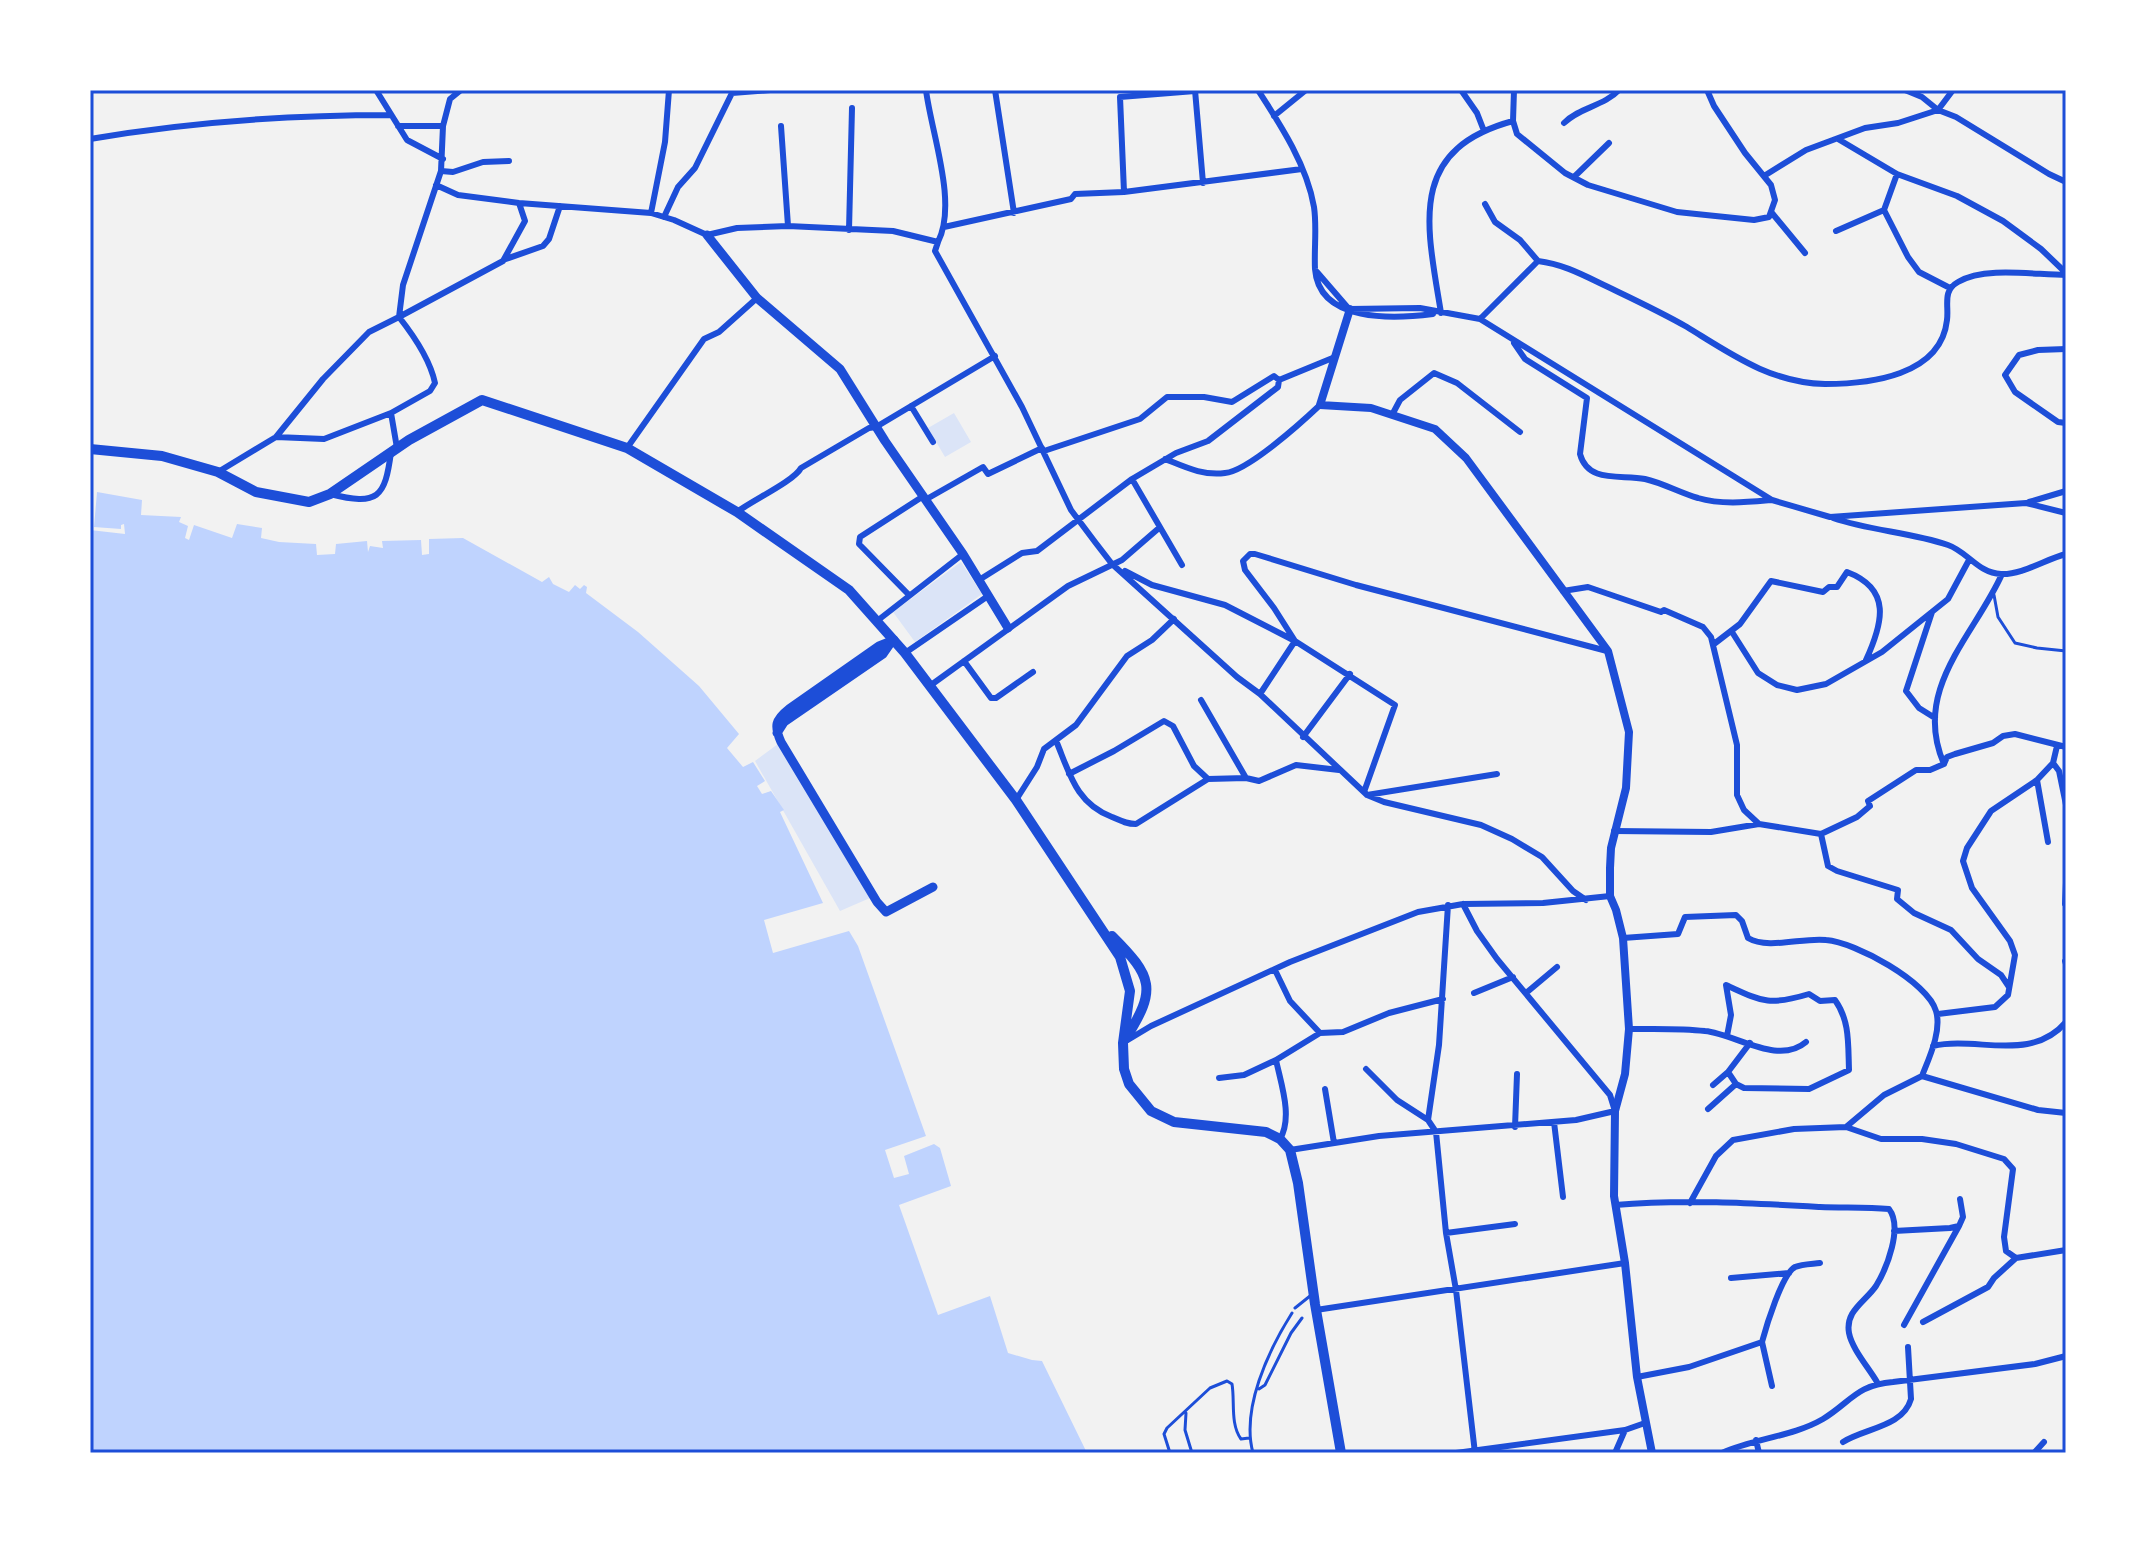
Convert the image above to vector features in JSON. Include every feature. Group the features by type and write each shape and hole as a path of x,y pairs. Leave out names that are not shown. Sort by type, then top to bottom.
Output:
{"main road":[{"path":"707,235 757,298 840,369 963,554 1008,628"},
{"path":"90,449 162,456 218,472 256,492 309,502 330,494 394,450 482,400 627,448 737,512 849,590 931,685 1016,800 1120,957 1130,991 1123,1043 1124,1069 1129,1084 1151,1111 1174,1122 1266,1132 1280,1139 1290,1150 1298,1183 1312,1305 1341,1453"},
{"path":"894,640 879,646 789,709 777,719 777,733 869,889 886,912 933,887"},
{"path":"1101,929 1143,971 1148,989 1145,1006 1123,1043"}],"street":[{"path":"276,437 324,439 391,413 430,391 435,383 433,372 399,317 403,285 441,171 443,126 450,99 461,90"},
{"path":"651,213 665,142 669,90"},
{"path":"664,217 678,187 695,168 732,93 770,90"},
{"path":"936,90 926,92 945,201 944,227 935,251 995,356 1071,510 1112,564 1260,694 1366,794 1384,802 1481,825 1512,839 1542,857 1573,891 1586,900"},
{"path":"995,90 1014,213"},
{"path":"1124,192 1120,97 1195,90 1203,183"},
{"path":"1258,90 1302,169 1314,205 1315,270 1323,292 1337,306 1350,309 1420,308 1480,319 1772,500 1861,528 1900,532 1948,545 1981,569 2002,574 2066,554"},
{"path":"1274,116 1306,90"},
{"path":"1461,90 1477,113 1484,131"},
{"path":"1514,90 1513,121 1517,134 1565,173 1588,185 1677,212 1754,220 1769,217 1774,192 1714,106 1707,90"},
{"path":"1564,123 1574,113 1612,97 1619,90"},
{"path":"1905,90 2066,182"},
{"path":"1764,176 1806,150 1865,128 1898,123 1938,110 1953,90"},
{"path":"379,91 407,140 443,159"},
{"path":"849,230 852,108"},
{"path":"90,139 157,128 327,115 391,115"},
{"path":"1441,313 1431,253 1431,194 1438,171 1451,153 1484,131 1513,121"},
{"path":"398,126 443,126"},
{"path":"781,126 788,226"},
{"path":"1838,139 1897,174 1957,196 2003,221 2041,249 2066,274"},
{"path":"1574,177 1609,143"},
{"path":"441,171 453,172 483,162 509,161"},
{"path":"944,227 1071,199 1075,194 1124,192 1302,169"},
{"path":"1836,231 1884,210 1897,174"},
{"path":"436,185 458,195 519,203 651,213 707,235 737,228 788,226 893,231 938,242"},
{"path":"503,261 525,221 519,203"},
{"path":"1485,204 1495,222 1520,240 1538,261 1562,265 1620,293 1748,364 1782,379 1810,383 1876,381 1899,374 1922,361 1942,339 1947,319 1946,300 1950,288 1957,282 1980,274 2066,274"},
{"path":"218,472 276,437 323,379 369,332 503,261 543,246 549,239 560,206"},
{"path":"1884,210 1919,272 1950,288"},
{"path":"1772,213 1805,253"},
{"path":"1480,319 1538,261"},
{"path":"627,448 704,339 719,332 757,298"},
{"path":"1165,459 1203,473 1228,473 1258,456 1303,422 1320,405 1350,309"},
{"path":"1510,338 1525,359 1587,398 1580,454 1582,462 1591,471 1610,477 1644,479 1701,499 1744,503 1772,500"},
{"path":"2066,349 2038,350 2019,355 2005,375 2015,392 2058,422 2066,423"},
{"path":"737,512 755,498 796,477 801,468 995,356"},
{"path":"1279,380 1335,357"},
{"path":"1392,415 1400,400 1434,373 1457,383 1520,432"},
{"path":"909,595 859,544 860,537 983,467 988,474 1043,449 1140,419 1167,397 1204,397 1232,402 1274,376 1279,380"},
{"path":"979,580 1022,553 1037,551 1132,479 1165,459 1208,441 1278,387 1279,380"},
{"path":"1320,405 1371,408 1435,429 1466,458 1608,651 1629,732 1626,788 1611,848 1610,896 1623,938 1629,1029 1625,1074 1615,1111 1615,1205 1625,1263 1637,1377 1652,1453"},
{"path":"911,406 933,442"},
{"path":"330,494 365,499 383,489 394,450 391,413"},
{"path":"1132,479 1182,565"},
{"path":"1830,517 2026,503 2066,491"},
{"path":"2026,503 2066,513"},
{"path":"931,685 1068,586 1122,560 1159,528"},
{"path":"877,621 963,554"},
{"path":"1295,641 1245,570 1243,561 1250,554 1608,651"},
{"path":"1732,632 1758,673 1777,685 1797,690 1826,684 1902,638 1948,599 1969,560"},
{"path":"1112,564 1152,585 1225,605 1295,641 1395,705 1366,794"},
{"path":"1714,644 1732,632 1771,581 1823,592 1829,587 1837,587 1847,572 1871,585 1880,605 1877,633 1865,661"},
{"path":"1944,764 1938,750 1935,718 1944,677 1969,629 1994,595 2002,574"},
{"path":"1563,591 1588,587 1661,612 1664,610 1703,627 1714,644 1737,745 1737,795 1744,810 1759,824"},
{"path":"905,653 988,596"},
{"path":"1932,612 1906,691 1919,708 1935,718"},
{"path":"1016,800 1037,767 1044,749 1057,743 1076,725 1127,656 1152,640 1174,619"},
{"path":"1260,694 1295,641"},
{"path":"964,661 991,698 996,698 1033,672"},
{"path":"1303,737 1350,674"},
{"path":"1201,700 1246,778"},
{"path":"1069,774 1164,721 1173,726 1194,766 1208,779"},
{"path":"1614,831 1711,832 1759,824 1821,834 1857,817 1870,806 1868,801 1916,770 1930,770 1944,764 1947,757 1955,754 2015,734 2066,747"},
{"path":"1057,743 1069,774 1087,804 1093,810 1127,824 1136,824 1208,779 1267,779 1296,765 1339,770"},
{"path":"1938,1014 1995,1007 2008,995 2015,955 2010,941 1972,888 1963,861 1967,848 1991,811 2037,780 2053,763 2057,746"},
{"path":"2053,763 2059,771 2066,805"},
{"path":"1366,794 1497,774"},
{"path":"2037,780 2048,842"},
{"path":"1821,834 1828,866 1898,890 1897,899 1914,913 1951,930 1978,959 2001,975 2009,987"},
{"path":"2065,904 2066,883"},
{"path":"1123,1043 1151,1026 1275,970 1405,917 1448,905 1586,900 1610,896"},
{"path":"1463,904 1477,931 1610,1095 1615,1111"},
{"path":"1428,1120 1443,999 1448,905"},
{"path":"1623,938 1678,934 1685,917 1736,915 1742,921 1748,938 1753,941 1785,943 1826,940 1851,946 1883,962 1920,989 1938,1014 1933,1046 1922,1076"},
{"path":"1526,993 1557,967"},
{"path":"1275,970 1290,1001 1320,1033"},
{"path":"1474,993 1513,977"},
{"path":"1727,1036 1731,1015 1726,985 1760,1001 1779,1003 1809,994 1820,1001 1835,1000 1844,1013 1847,1025 1849,1070 1809,1089 1744,1088 1736,1084 1728,1072"},
{"path":"1219,1078 1244,1075 1320,1033 1343,1032 1389,1013 1443,999"},
{"path":"1933,1046 1954,1041 2009,1048 2056,1034 2066,1022"},
{"path":"1629,1029 1709,1031 1763,1049 1792,1051 1806,1042"},
{"path":"1713,1085 1728,1072 1750,1043"},
{"path":"1276,1060 1286,1111 1284,1133 1280,1139"},
{"path":"1366,1069 1397,1100 1428,1120 1436,1132 1475,1451"},
{"path":"1515,1127 1517,1074"},
{"path":"1846,1127 1884,1095 1922,1076 2038,1110 2066,1113"},
{"path":"1708,1109 1736,1084"},
{"path":"1325,1089 1334,1143"},
{"path":"1290,1150 1436,1132 1515,1127 1615,1111"},
{"path":"1554,1122 1563,1197"},
{"path":"1690,1203 1716,1156 1733,1140 1794,1129 1846,1127 1881,1139 1922,1139 1956,1144 2004,1159 2013,1169 2004,1237 2006,1251 2016,1258"},
{"path":"1904,1325 1963,1217 1960,1199"},
{"path":"1615,1205 1670,1200 1889,1209 1893,1214 1894,1231 1885,1268 1874,1288 1852,1311 1849,1322 1849,1336 1877,1382"},
{"path":"1446,1233 1515,1224"},
{"path":"1894,1231 1959,1226"},
{"path":"1923,1322 1988,1287 2016,1258 2066,1250"},
{"path":"1312,1305 1456,1290 1625,1263"},
{"path":"1772,1386 1762,1342 1771,1311 1795,1267 1820,1263"},
{"path":"1731,1278 1789,1273"},
{"path":"1637,1377 1689,1367 1762,1342"},
{"path":"1843,1442 1858,1433 1890,1424 1903,1413 1911,1399 1908,1347"},
{"path":"1722,1453 1756,1440 1801,1429 1823,1419 1849,1398 1877,1382 2035,1364 2066,1356"},
{"path":"1456,1453 1625,1430 1645,1423"},
{"path":"1615,1453 1625,1430"},
{"path":"1756,1440 1759,1453"},
{"path":"2034,1453 2044,1442"}],"lane":[{"path":"1994,595 1998,617 2015,643 2066,651"},
{"path":"1295,1308 1304,1299 1312,1305"},
{"path":"1253,1453 1249,1438 1250,1410 1269,1355 1292,1313"},
{"path":"1259,1389 1265,1385 1302,1318"},
{"path":"1170,1453 1164,1434 1170,1424 1186,1413 1210,1388 1227,1381 1232,1384 1234,1394 1237,1433 1241,1439 1249,1438"},
{"path":"1186,1413 1185,1430 1192,1453"}],"shaded area":[{"path":"954,413 971,442 945,457 928,428"},
{"path":"961,562 982,594 915,642 893,612"},
{"path":"778,744 870,898 840,911 755,761"}],"water":[{"path":"97,492 142,500 141,515 181,517 179,522 188,526 185,538 189,540 194,525 232,538 237,524 262,528 261,538 316,544 317,555 335,554 336,544 367,541 368,552 370,546 383,548 382,541 421,540 422,555 429,554 429,539 463,538 542,582 549,577 553,584 569,592 575,585 580,589 584,585 587,587 586,593 638,632 699,686 739,734 727,748 743,767 753,762 765,781 757,786 762,794 771,791 784,810 780,812 823,903 764,920 773,953 849,931 858,946 926,1136 885,1150 894,1178 909,1174 904,1156 934,1144 940,1148 951,1186 899,1205 938,1315 990,1296 1008,1353 1042,1361 1087,1453 90,1453 90,530 125,534 124,524 121,529 94,527"}]}
